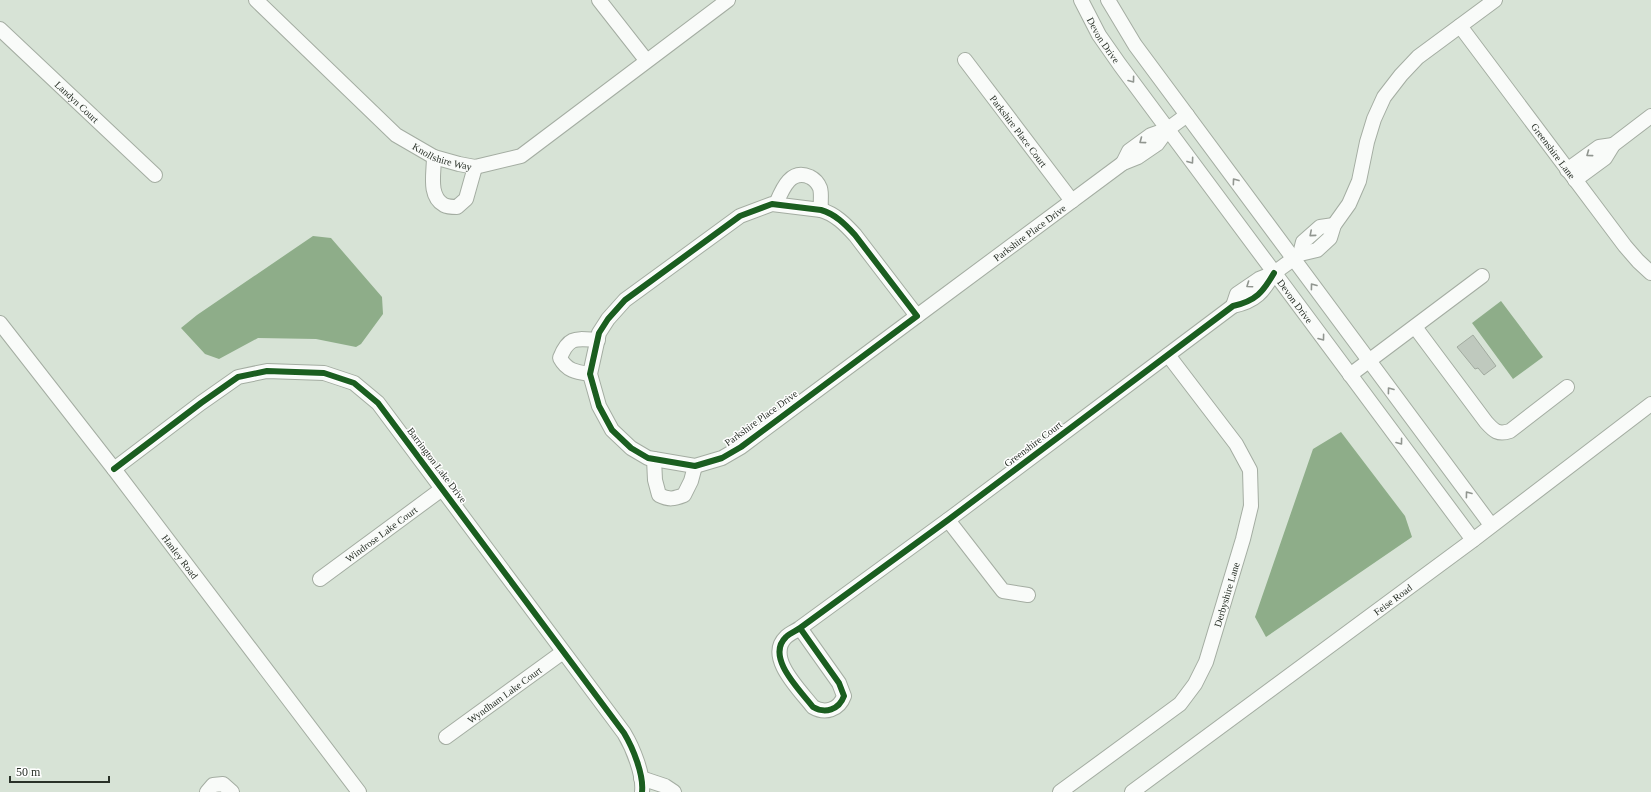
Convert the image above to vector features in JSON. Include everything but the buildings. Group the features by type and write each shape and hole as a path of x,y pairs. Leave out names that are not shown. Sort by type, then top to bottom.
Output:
{"street":[{"name":"Knollshire Way","path":"256,0 396,135 434,157 475,167 521,156 646,60 728,0"},
{"path":"599,0 646,60"},
{"name":"Devon Drive","path":"1081,0 1110,50 1472,540"},
{"path":"1108,0 1126,31 1187,115 1297,257 1369,361 1491,525"},
{"path":"1297,257 1303,242 1320,227 1334,224 1349,204 1359,181 1367,142 1374,119 1384,97 1401,75 1418,57 1495,0"},
{"name":"Greenshire Lane","path":"1460,26 1625,246 1651,273"},
{"name":"Landyn Court","path":"1,31 155,175"},
{"name":"Parkshire Place Court","path":"965,60 1072,201"},
{"name":"Parkshire Place Drive","path":"917,316 855,235 844,223 828,212 820,210 776,204 764,206 740,216 625,300 608,319 600,333 590,374 599,406 612,430 631,448 648,458 695,466 722,458 741,447 1123,163 1129,151 1150,135 1168,129 1187,115"},
{"path":"1571,175 1605,158 1613,145 1651,116"},
{"path":"434,157 433,185 436,197 445,205 457,207 466,199 475,167"},
{"path":"776,204 782,189 789,180 795,175 805,174 814,178 820,188 820,210"},
{"name":"Greenshire Court","path":"800,628 839,683 844,696 839,706 827,712 820,711 813,707 782,665 779,650 786,637 948,520 1233,306 1237,294 1259,279 1274,273 1297,257"},
{"path":"1350,375 1482,276"},
{"name":"Hanley Road","path":"0,323 114,469 359,792"},
{"path":"1415,327 1486,422 1494,431 1499,433 1510,431 1568,387"},
{"path":"590,374 575,372 568,369 560,358 566,345 571,340 578,338 598,340"},
{"name":"Derbyshire Lane","path":"1060,792 1180,704 1195,684 1206,662 1244,539 1251,506 1250,470 1236,444 1168,355"},
{"name":"Barrington Lake Drive","path":"114,469 238,377 267,371 324,373 354,382 378,403 624,733 629,742 641,778 642,792"},
{"name":"Feise Road","path":"1132,792 1472,540 1651,404"},
{"path":"654,459 655,480 658,495 665,498 673,499 684,495 691,481 695,466"},
{"name":"Windrose Lake Court","path":"320,578 442,489"},
{"path":"948,520 1003,591 1028,595"},
{"name":"Wyndham Lake Court","path":"446,737 563,652"},
{"path":"641,778 665,786 674,792"},
{"path":"207,792 213,785 223,784 232,792"}],"shaded area":[{"path":"313,236 331,238 382,297 383,314 361,344 356,347 316,339 258,338 219,359 205,354 181,328 197,315"},
{"path":"1501,301 1543,357 1513,379 1472,323"},
{"path":"1341,432 1405,516 1412,537 1266,637 1255,617 1313,449"}],"cycle path":[{"path":"772,204 821,210 840,220 855,235 917,316 741,447 722,458 695,466 648,458 631,448 612,430 599,406 590,374 599,333 608,319 625,300 740,216 772,204"},
{"path":"800,628 786,637 781,645 780,654 782,663 793,683 813,707 822,710 831,709 839,705 844,696 839,683 800,628 948,520 1233,306 1248,301 1258,295 1274,273"},
{"path":"114,469 238,377 267,371 324,373 354,383 378,403 624,733 631,746 640,770 642,792"}]}
